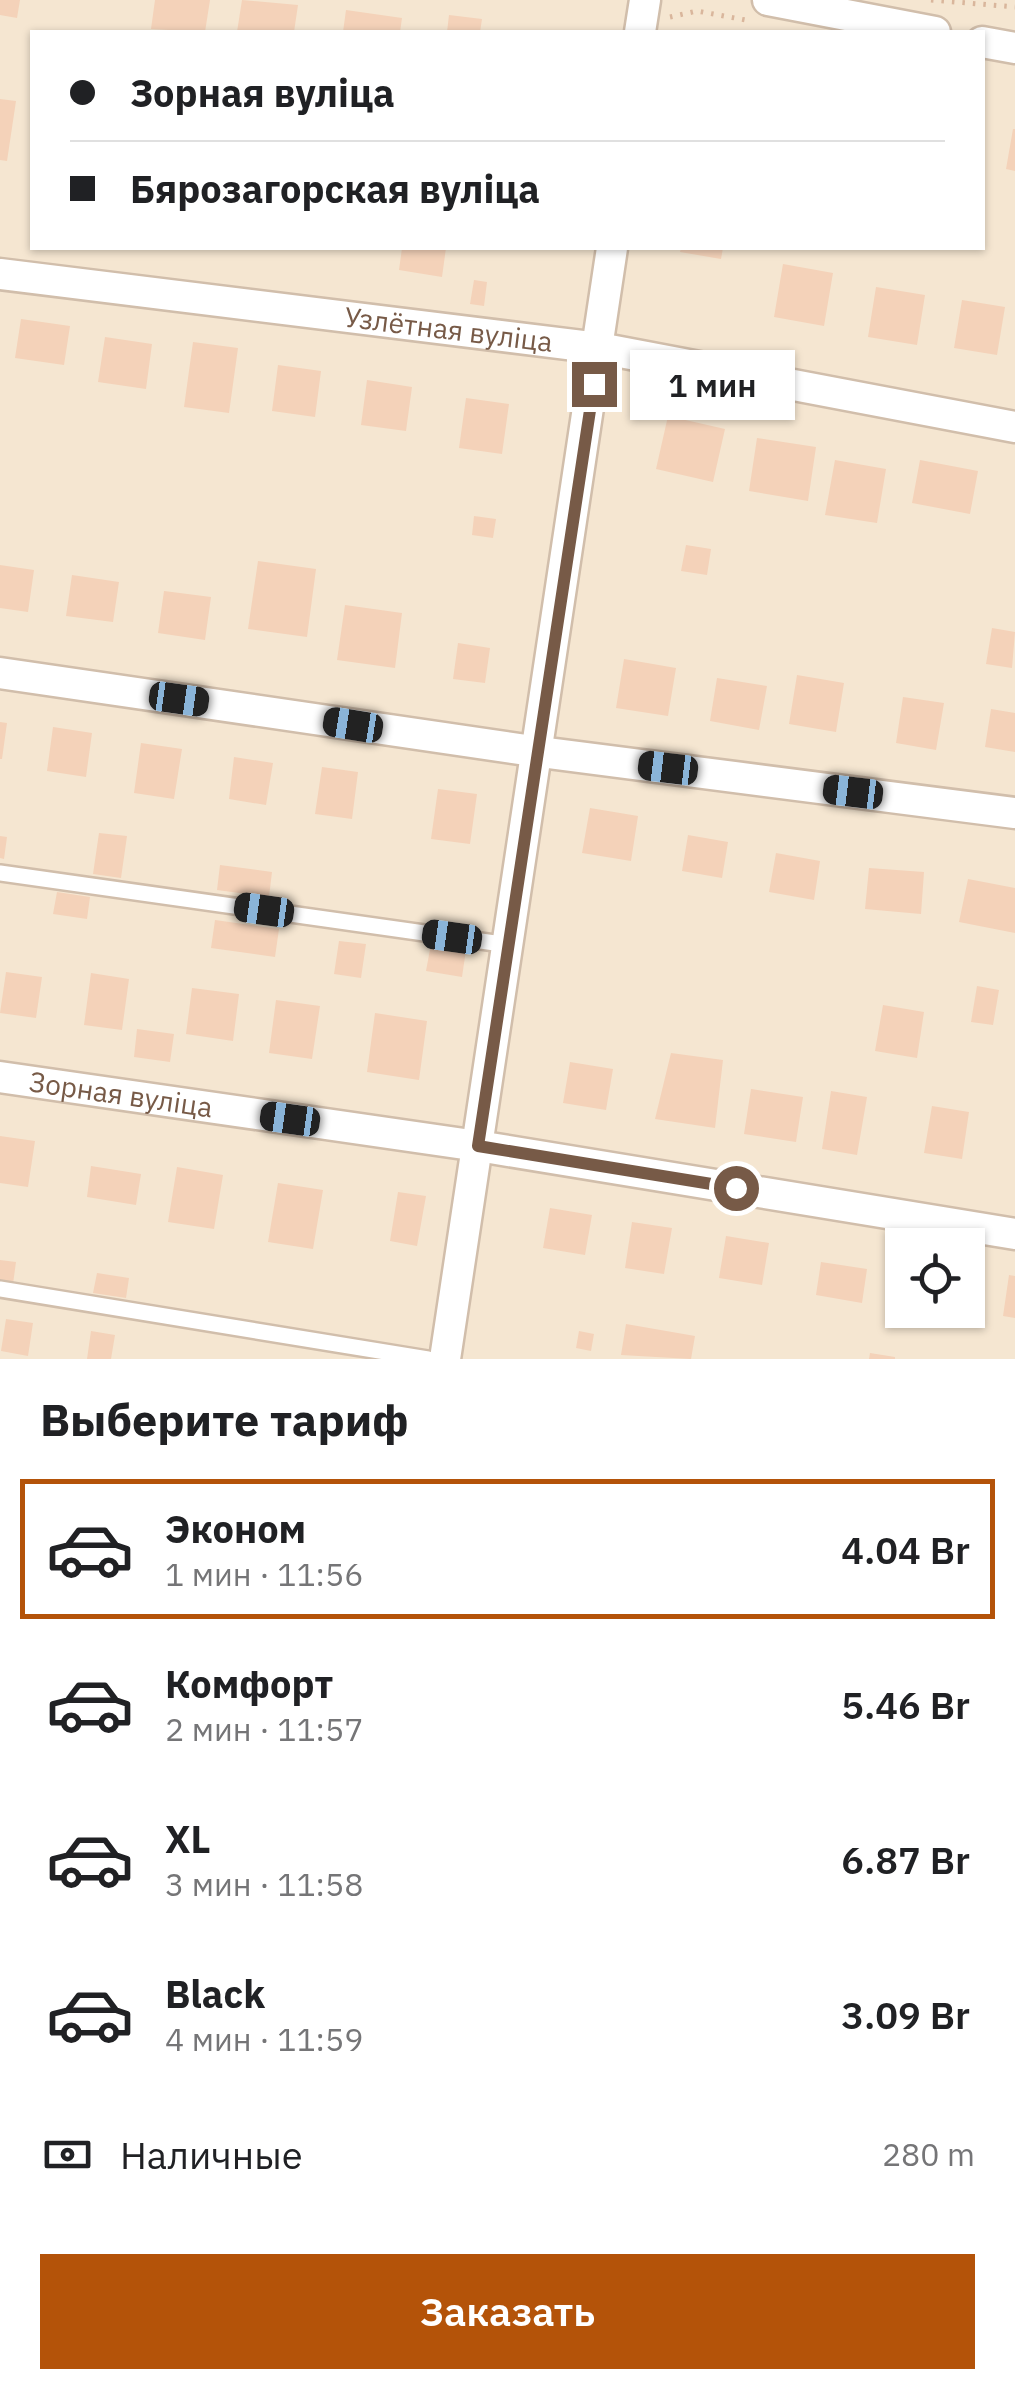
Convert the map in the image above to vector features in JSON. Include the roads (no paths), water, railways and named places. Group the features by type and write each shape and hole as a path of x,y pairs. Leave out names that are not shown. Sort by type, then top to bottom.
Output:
{"street":[{"path":"646,0 654,28"},
{"path":"761,11 829,6 927,30"},
{"path":"985,43 1015,48"},
{"path":"445,1359 540,752 612,250"},
{"name":"Узлётная вуліца","path":"0,274 600,348 1015,427"},
{"path":"0,673 540,752 1015,813"},
{"name":"Зорная вуліца","path":"0,1077 478,1146 1015,1234"}],"lane":[{"path":"0,874 509,945"},
{"path":"0,1289 428,1359"}]}
